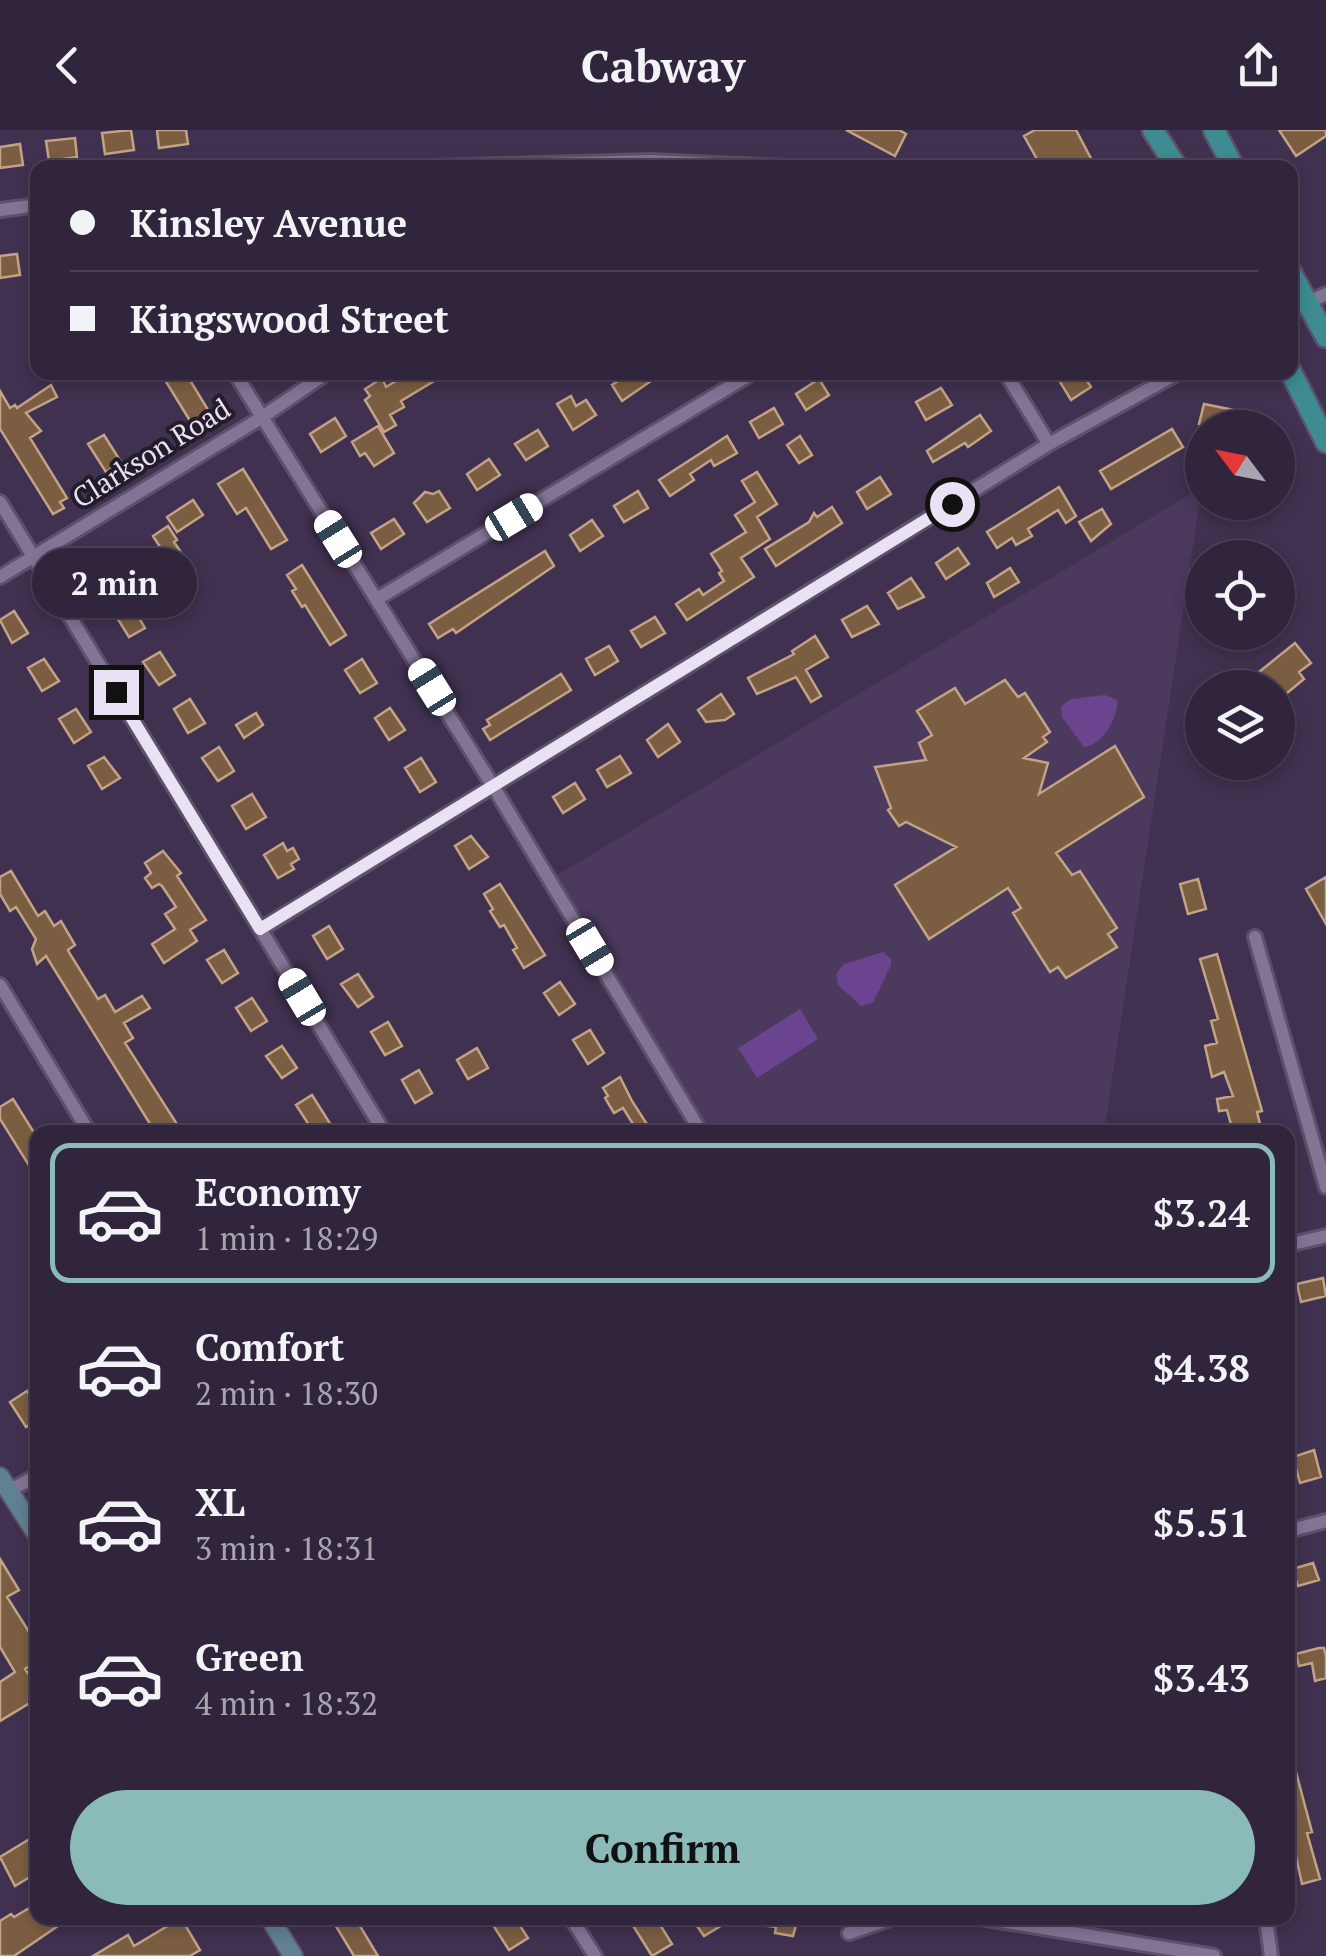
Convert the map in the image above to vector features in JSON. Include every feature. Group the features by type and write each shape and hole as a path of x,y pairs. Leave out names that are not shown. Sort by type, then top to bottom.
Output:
{"main road":[{"path":"1153,130 1172,160"},
{"path":"1214,130 1230,160"},
{"path":"1308,303 1326,337"},
{"path":"1295,380 1326,442"}],"street":[{"path":"0,210 30,206"},
{"path":"239,380 493,786 698,1125"},
{"name":"Clarkson Road","path":"0,578 316,380"},
{"path":"377,599 741,380"},
{"path":"1010,380 1049,444"},
{"path":"260,929 1049,444 1165,380"},
{"path":"0,502 380,1125"},
{"path":"1255,936 1326,1187"},
{"path":"0,985 85,1125"},
{"path":"1295,1243 1326,1236"},
{"path":"30,1476 5,1484 30,1523"},
{"path":"1295,1529 1326,1522"},
{"path":"274,1925 293,1956"},
{"path":"575,1925 595,1956"},
{"path":"849,1933 872,1925"},
{"path":"1023,1925 1214,1956"},
{"path":"1267,1925 1272,1956"}],"shaded area":[{"path":"1185,497 1185,520 1197,520 1194,540 1185,540 1185,599 1105,1125 707,1125 556,876"},
{"path":"1105,695 1117,700 1112,722 1097,742 1084,747 1062,717 1061,706 1071,699"},
{"path":"883,952 891,959 891,965 873,1003 861,1006 838,985 836,974 844,964"},
{"path":"800,1009 818,1039 757,1078 738,1048"}],"building":[{"path":"131,130 134,150 105,154 102,133"},
{"path":"157,130 186,130 188,144 159,148"},
{"path":"846,130 899,130 906,134 895,156"},
{"path":"1035,130 1076,130 1092,160 1038,160 1024,136"},
{"path":"1279,130 1326,130 1326,136 1296,156"},
{"path":"75,138 77,157 49,160 46,141"},
{"path":"20,144 23,165 0,168 0,147"},
{"path":"17,254 20,275 0,278 0,256"},
{"path":"165,380 190,380 210,413 192,424"},
{"path":"379,380 386,387 398,380 436,380 401,401 404,407 390,415 396,425 384,432 365,400 370,396 365,389"},
{"path":"620,380 652,380 622,401 612,385"},
{"path":"820,380 829,395 806,410 796,394"},
{"path":"1059,380 1086,380 1091,387 1071,400"},
{"path":"51,385 57,397 26,413 41,431 30,438 67,498 60,502 64,508 53,514 0,429 0,391 10,408 17,408"},
{"path":"941,388 952,405 926,420 916,402"},
{"path":"571,396 576,406 586,400 596,415 573,430 557,404"},
{"path":"1204,404 1234,410 1202,410"},
{"path":"774,408 783,424 759,438 750,422"},
{"path":"980,415 991,431 968,447 965,443 933,462 927,451"},
{"path":"335,418 346,436 321,452 310,434"},
{"path":"378,426 394,453 374,466 365,453 360,456 352,442"},
{"path":"1172,429 1183,447 1111,489 1100,471"},
{"path":"538,430 548,446 526,460 515,444"},
{"path":"104,435 121,462 106,472 88,444"},
{"path":"727,436 737,453 714,466 711,460 690,474 694,480 670,496 659,480"},
{"path":"800,436 812,455 799,463 787,445"},
{"path":"489,459 500,475 477,490 467,474"},
{"path":"243,469 287,540 271,549 246,508 237,514 218,484"},
{"path":"757,472 777,504 757,517 770,539 741,558 754,577 687,620 676,604 699,589 703,595 724,581 711,554 746,532 735,515 755,502 742,481"},
{"path":"880,477 891,494 867,509 857,492"},
{"path":"1059,487 1076,516 1066,523 1058,510 1028,529 1032,536 1016,545 1012,538 997,548 987,532"},
{"path":"439,491 450,508 427,522 414,503 425,492"},
{"path":"638,491 648,508 624,522 614,506"},
{"path":"193,500 203,515 177,532 167,517"},
{"path":"832,507 842,523 776,566 765,549 809,522 814,513 817,517"},
{"path":"1102,509 1111,524 1091,541 1079,522"},
{"path":"394,519 404,534 381,549 371,533"},
{"path":"592,520 603,536 580,551 570,535"},
{"path":"168,526 195,573 178,584 169,570 173,567 153,536"},
{"path":"958,548 969,564 946,579 936,563"},
{"path":"545,551 554,566 456,633 453,629 438,638 429,624"},
{"path":"100,552 145,628 129,637 83,563"},
{"path":"302,565 346,635 330,645 292,591 296,589 287,575"},
{"path":"1010,568 1019,582 994,597 987,583"},
{"path":"911,578 924,597 898,609 888,593"},
{"path":"867,606 879,624 852,637 842,620"},
{"path":"14,611 28,633 12,643 0,620"},
{"path":"655,617 665,633 641,647 631,631"},
{"path":"815,636 828,657 806,670 821,696 811,702 796,677 757,694 748,678 794,654 792,651"},
{"path":"1295,643 1311,663 1299,672 1304,679 1295,686 1295,670 1261,670 1286,650 1295,650"},
{"path":"609,646 618,661 595,675 586,659"},
{"path":"160,652 175,675 159,685 143,662"},
{"path":"44,659 59,681 42,691 28,668"},
{"path":"362,659 377,683 360,693 345,670"},
{"path":"561,674 571,690 490,740 483,729 490,725 487,720"},
{"path":"1005,680 1018,697 1025,693 1050,732 1043,737 1047,742 1024,758 1048,763 1039,794 1115,746 1144,797 1056,853 1072,875 1080,871 1117,928 1108,934 1117,947 1066,978 1058,967 1050,972 1013,913 1021,908 1008,888 929,939 895,885 956,847 906,822 899,826 888,810 891,808 875,767 926,760 919,743 932,735 917,711 955,688 965,704"},
{"path":"721,694 734,714 725,720 706,722 698,710"},
{"path":"190,699 205,723 188,733 174,709"},
{"path":"390,708 405,730 389,740 375,718"},
{"path":"76,709 91,732 74,743 59,719"},
{"path":"256,713 263,725 244,738 236,725"},
{"path":"668,724 680,742 658,757 647,740"},
{"path":"219,747 234,771 218,781 202,758"},
{"path":"620,756 631,773 607,787 597,770"},
{"path":"104,757 120,778 102,789 88,766"},
{"path":"421,758 436,782 420,792 405,768"},
{"path":"575,783 585,799 563,813 553,797"},
{"path":"252,794 266,817 246,829 232,806"},
{"path":"471,836 488,857 469,869 455,846"},
{"path":"283,843 287,851 293,848 299,859 291,864 294,869 278,878 264,855"},
{"path":"163,851 181,873 177,876 206,920 190,930 197,941 164,963 152,944 175,929 165,914 176,907 162,886 152,888 145,878 151,873 145,863"},
{"path":"11,871 38,916 45,911 54,926 61,921 75,945 68,950 98,999 105,995 115,1012 142,996 150,1008 124,1023 133,1038 125,1043 178,1125 151,1125 46,956 37,964 32,949 36,939 16,907 10,911 0,894 0,877"},
{"path":"1326,877 1326,924 1306,889"},
{"path":"1198,879 1206,909 1188,914 1180,884"},
{"path":"500,884 545,955 524,968 513,950 517,948 504,925 500,927 490,911 493,909 484,894"},
{"path":"329,926 343,949 327,959 313,936"},
{"path":"224,950 238,973 222,983 207,960"},
{"path":"1217,954 1262,1111 1257,1112 1260,1125 1231,1125 1227,1110 1219,1111 1217,1099 1233,1096 1224,1072 1212,1077 1205,1046 1217,1043 1211,1021 1218,1019 1200,959"},
{"path":"358,974 373,997 358,1007 341,984"},
{"path":"560,982 575,1004 559,1015 544,993"},
{"path":"252,998 267,1021 251,1031 236,1008"},
{"path":"388,1022 402,1046 385,1055 371,1032"},
{"path":"590,1030 604,1053 588,1064 573,1040"},
{"path":"282,1046 297,1068 282,1078 266,1056"},
{"path":"477,1048 488,1068 468,1079 457,1060"},
{"path":"419,1070 432,1093 415,1103 402,1080"},
{"path":"620,1077 647,1125 634,1125 623,1108 614,1113 603,1088"},
{"path":"312,1095 331,1125 309,1125 296,1105"},
{"path":"13,1099 30,1126 30,1167 0,1119 0,1107"},
{"path":"1323,1278 1326,1296 1301,1302 1297,1284"},
{"path":"27,1391 30,1425 26,1427 10,1402"},
{"path":"1314,1450 1321,1477 1300,1483 1295,1456"},
{"path":"0,1559 19,1590 7,1597 30,1633 30,1666 25,1669 30,1676 30,1703 0,1721 0,1682 15,1672 0,1647"},
{"path":"1313,1563 1319,1580 1298,1586 1295,1568"},
{"path":"1324,1648 1326,1656 1326,1678 1315,1681 1312,1663 1299,1666 1296,1654"},
{"path":"1295,1768 1320,1879 1302,1884 1295,1852"},
{"path":"30,1839 30,1877 15,1886 0,1857"},
{"path":"30,1908 30,1925 58,1926 14,1956 0,1956 0,1921 11,1914 14,1917"},
{"path":"169,1925 185,1925 200,1950 190,1956 93,1956 128,1935 134,1946"},
{"path":"335,1925 359,1925 378,1956 354,1956"},
{"path":"493,1925 520,1925 528,1938 509,1950"},
{"path":"633,1925 660,1925 672,1944 652,1956"},
{"path":"696,1925 722,1925 704,1936"},
{"path":"761,1925 796,1925 793,1936 775,1933 776,1927"}],"route":[{"path":"116,692 260,929 952,504"}]}
